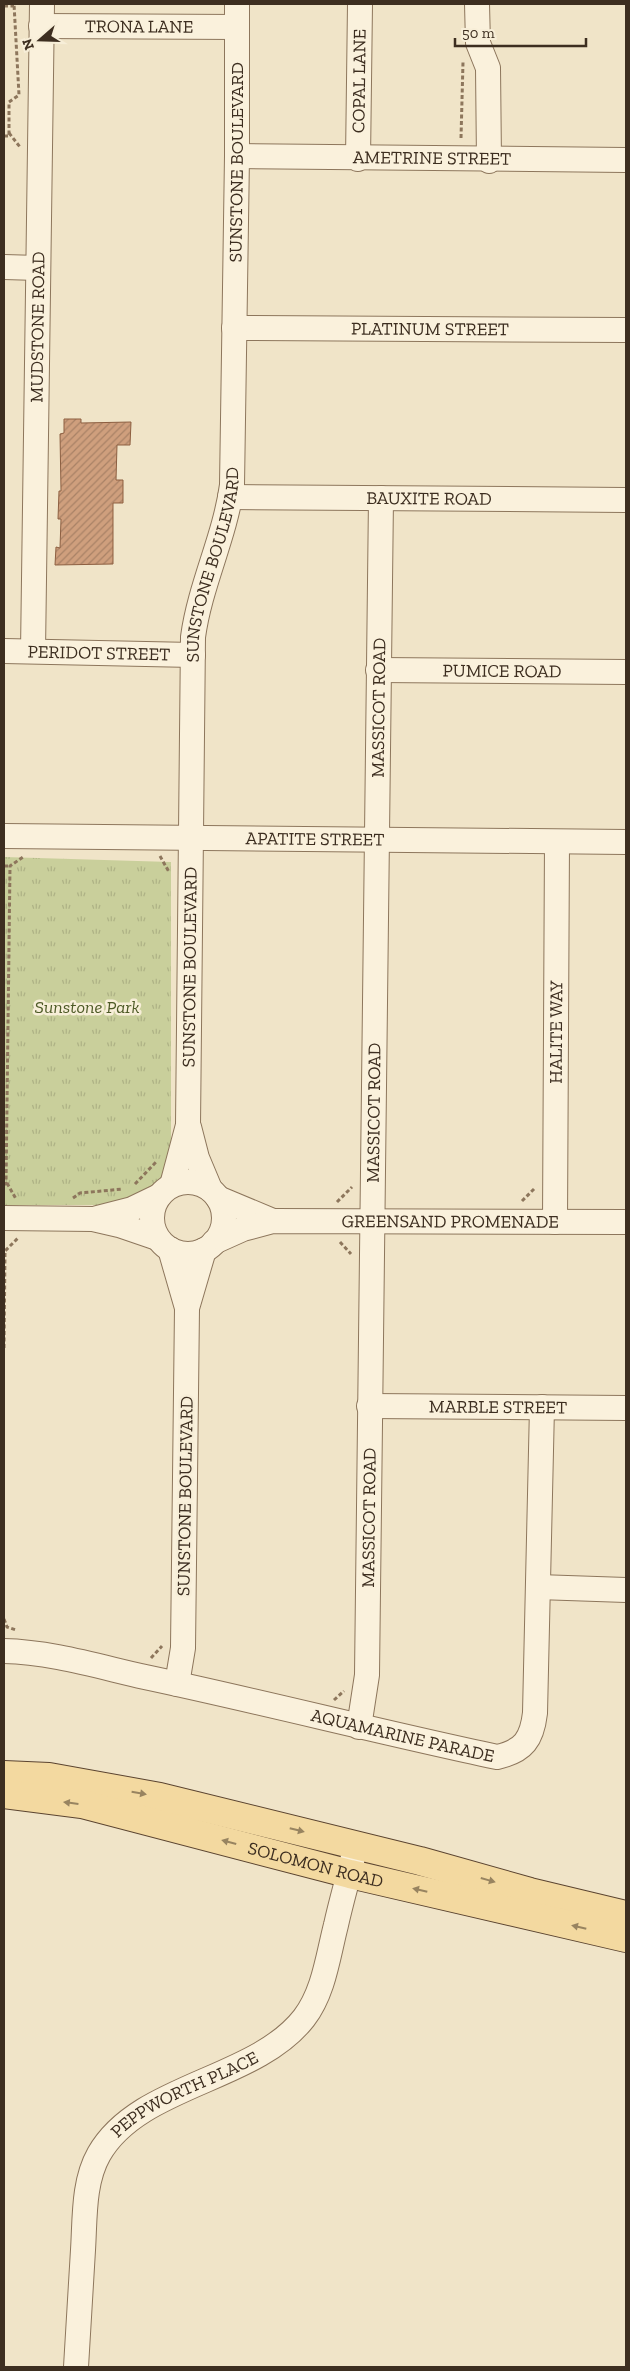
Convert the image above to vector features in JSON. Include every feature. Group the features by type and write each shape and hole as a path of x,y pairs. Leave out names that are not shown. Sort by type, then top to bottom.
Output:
{"main road":[{"name":"SOLOMON ROAD","path":"4,1775 49,1777 160,1797 356,1844 568,1902 626,1915"},
{"name":"SOLOMON ROAD","path":"4,1794 82,1804 350,1874 626,1938"},
{"name":"SOLOMON ROAD","path":"568,1902 588,1899 626,1905"}],"street":[{"name":"COPAL LANE","path":"358,159 360,4"},
{"path":"478,4 478,42 488,68 488,150"},
{"name":"TRONA LANE","path":"42,15 237,15"},
{"name":"MUDSTONE ROAD","path":"33,651 42,15"},
{"name":"SUNSTONE BOULEVARD","path":"214,1194 197,1158 188,1125 193,655 197,616 230,497 237,156 237,15"},
{"name":"AMETRINE STREET","path":"237,156 358,159 488,150 626,160"},
{"path":"4,267 38,268"},
{"name":"PLATINUM STREET","path":"234,328 626,330"},
{"name":"BAUXITE ROAD","path":"230,497 626,500"},
{"name":"MASSICOT ROAD","path":"359,1727 356,1693 367,1675 368,1406 381,498"},
{"name":"PERIDOT STREET","path":"4,651 193,655"},
{"name":"PUMICE ROAD","path":"378,670 626,672"},
{"name":"APATITE STREET","path":"4,836 626,842"},
{"name":"HALITE WAY","path":"555,1222 557,842"},
{"name":"SUNSTONE BOULEVARD","path":"170,1182 188,1125"},
{"path":"164,1244 152,1218 154,1206 170,1182"},
{"path":"4,1218 93,1219 119,1225 181,1253 193,1253 209,1246 221,1232 224,1220 222,1209 214,1194 192,1182 170,1182 132,1209 93,1219"},
{"name":"GREENSAND PROMENADE","path":"214,1194 273,1221"},
{"name":"GREENSAND PROMENADE","path":"209,1246 243,1229 273,1221 626,1222"},
{"name":"SUNSTONE BOULEVARD","path":"164,1244 187,1308"},
{"name":"SUNSTONE BOULEVARD","path":"177,1684 182,1648 187,1308 209,1246"},
{"name":"MARBLE STREET","path":"368,1406 626,1408"},
{"name":"AQUAMARINE PARADE","path":"4,1651 56,1658 177,1684 497,1757 508,1754 520,1748 533,1729 536,1713 542,1408"},
{"path":"538,1587 626,1590"},
{"name":"PEPPWORTH PLACE","path":"76,2367 86,2201 91,2172 98,2154 111,2136 128,2120 262,2052 300,2022 313,2004 321,1984 356,1844"}],"path":[{"path":"4,6 14,5 19,95 9,102 9,136 4,136"},
{"path":"461,140 463,52"},
{"path":"452,140 461,140 488,150"},
{"path":"4,866 10,866 24,855"},
{"path":"4,1184 6,1184 10,866"},
{"path":"154,1165 170,1182"},
{"path":"334,1204 352,1186 372,1185"},
{"path":"519,1204 536,1188 556,1188"},
{"path":"4,1348 5,1251 24,1233"},
{"path":"333,1236 351,1254 351,1263"},
{"path":"4,1620 7,1627 20,1632"},
{"path":"146,1663 166,1641"},
{"path":"335,1698 356,1693"},
{"path":"330,1703 335,1698 356,1693"}],"green space":[{"name":"Sunstone Park","path":"4,857 171,862 171,1167 133,1205 4,1205"}],"building":[{"path":"64,419 81,419 81,423 131,422 130,445 117,445 116,480 123,480 123,503 113,503 113,564 55,565 56,547 60,548 61,519 58,519 59,491 61,491 60,434 64,433"}]}
